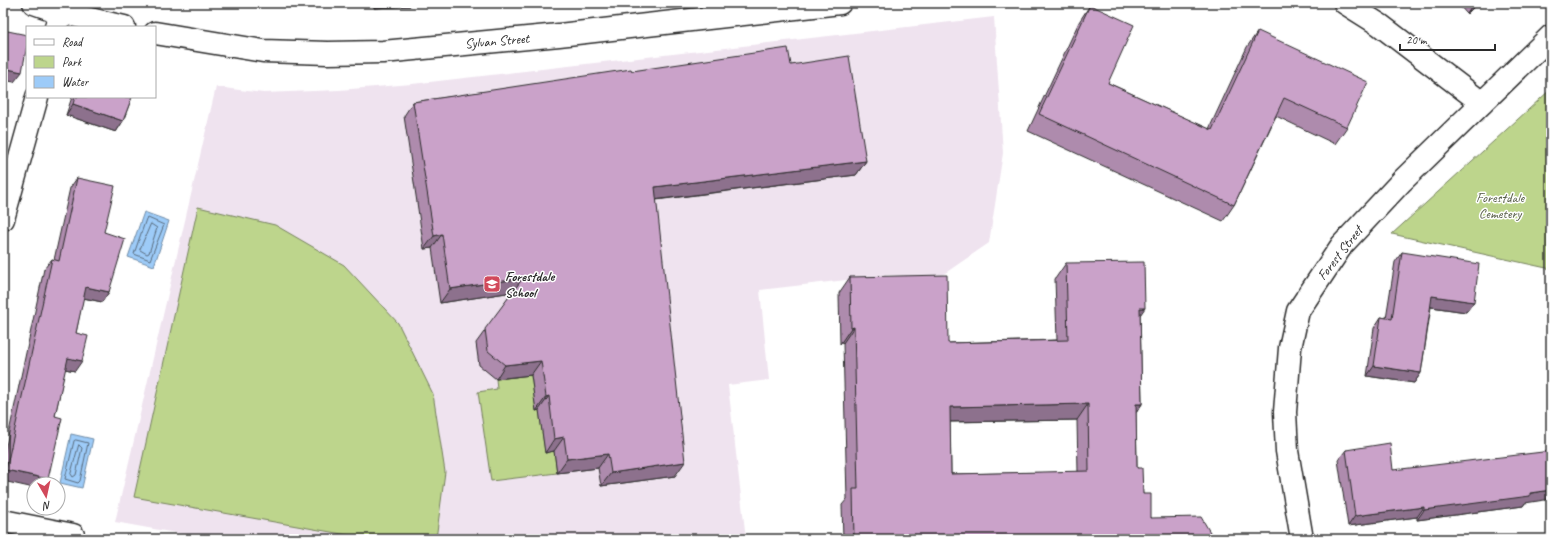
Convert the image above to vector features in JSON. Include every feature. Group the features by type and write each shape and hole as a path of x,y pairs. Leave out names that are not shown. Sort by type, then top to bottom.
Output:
{"street":[{"path":"34,3 58,20 115,26"},
{"name":"Sylvan Street","path":"156,33 263,51 328,53 383,52 560,35 840,3"},
{"path":"1345,3 1380,25 1482,103"},
{"name":"Forest Street","path":"1302,539 1287,451 1285,412 1290,348 1298,311 1342,246 1402,181 1551,36"},
{"path":"3,219 37,98"},
{"path":"3,521 73,535"}],"shaded area":[{"name":"Forestdale School","path":"994,17 1003,153 989,243 938,278 889,275 760,290 769,380 728,385 746,539 209,539 115,522 216,87 264,93 339,90 412,84"}],"green space":[{"name":"Forestdale Cemetery","path":"1551,89 1551,269 1392,234"},
{"path":"198,207 275,225 344,265 398,323 433,394 445,472 436,539 370,539 134,497"},
{"path":"534,369 531,376 536,410 539,410 545,452 554,451 557,473 491,481 478,392 497,389 496,379 516,377"}],"water":[{"path":"144,212 169,221 154,266 128,257"},
{"path":"71,434 93,439 82,488 66,484 66,476 62,476"}],"building":[{"path":"1090,5 1134,25 1108,83 1212,130 1258,31 1368,82 1347,127 1284,98 1234,205 1039,114"},
{"path":"3,30 26,35 26,50 22,72 3,68"},
{"path":"788,48 791,65 849,56 866,161 655,187 685,462 611,473 608,454 567,459 564,437 554,439 549,396 546,397 541,361 505,365 488,351 485,329 523,278 450,289 442,234 434,236 413,102 631,69 632,71"},
{"path":"75,98 132,98 123,121 73,104"},
{"path":"77,178 115,186 104,232 125,239 109,292 86,287 76,333 88,336 82,361 68,358 55,416 62,418 49,476 34,476 6,470 52,259 59,261"},
{"path":"1402,252 1479,264 1474,302 1432,296 1421,373 1374,366 1381,317 1392,319"},
{"path":"1144,262 1145,308 1140,308 1142,404 1136,404 1137,468 1142,468 1143,494 1151,494 1151,518 1201,517 1214,539 854,539 853,489 858,489 854,327 851,328 850,277 947,275 948,343 1068,340 1066,263","holes":["1088,404 1089,471 951,474 950,407"]},
{"path":"1390,443 1393,470 1551,451 1551,490 1530,493 1530,496 1424,510 1424,507 1355,516 1346,450"}],"place":[{"name":"Forestdale School","path":"492,284"}]}
